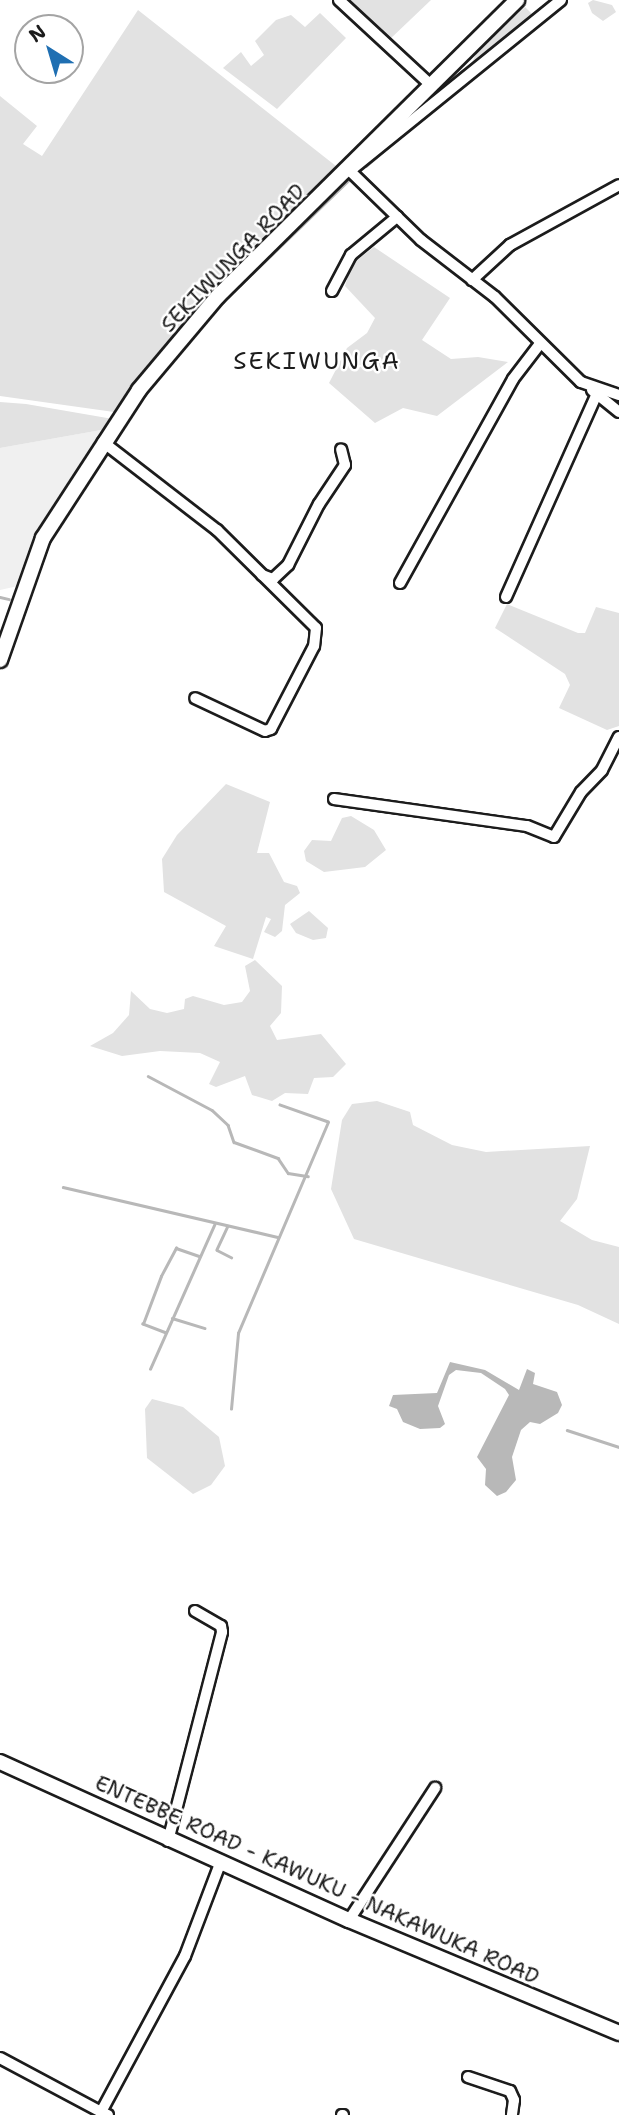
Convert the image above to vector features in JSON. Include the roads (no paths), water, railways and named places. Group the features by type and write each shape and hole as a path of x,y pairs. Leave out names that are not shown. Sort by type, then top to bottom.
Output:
{"main road":[{"name":"SEKIWUNGA ROAD","path":"0,660 34,557 103,442 139,390 218,296 350,171 517,0"},
{"name":"ENTEBBE ROAD - KAWUKU - NAKAWUKA ROAD","path":"1,1763 168,1841 221,1861 349,1920 619,2033"}],"street":[{"path":"339,0 432,86"},
{"path":"561,0 350,171 397,217 495,297 539,345 619,412"},
{"path":"472,280 510,245 619,185"},
{"path":"332,291 360,245 397,217"},
{"path":"400,583 513,379 539,345"},
{"path":"581,382 619,395"},
{"path":"506,597 597,394"},
{"path":"103,442 217,530 255,572 316,628 314,646 294,689 276,722 265,731 195,698"},
{"path":"255,572 273,579 288,565 319,504 345,465 341,449"},
{"path":"334,799 527,826 554,837 619,737"},
{"path":"168,1841 222,1632 222,1626 195,1611"},
{"path":"349,1920 435,1788"},
{"path":"0,2057 105,2113 185,1956 221,1861"},
{"path":"468,2077 510,2091 514,2100 512,2115"}],"waterway":[{"path":"442,89 462,71"},
{"path":"408,118 434,94"},
{"path":"366,166 395,141"},
{"path":"238,287 351,178"},
{"path":"0,597 9,599"},
{"path":"148,1076 212,1110 228,1125 234,1142 278,1158 288,1173 308,1176"},
{"path":"231,1409 238,1333 328,1122 280,1105"},
{"path":"63,1187 278,1237"},
{"path":"150,1369 214,1225"},
{"path":"228,1226 217,1250 231,1257"},
{"path":"166,1333 143,1324 161,1276 176,1248 199,1256"},
{"path":"172,1318 205,1328"},
{"path":"567,1430 619,1447"}],"district":[{"name":"SEKIWUNGA","path":"317,362"}]}
